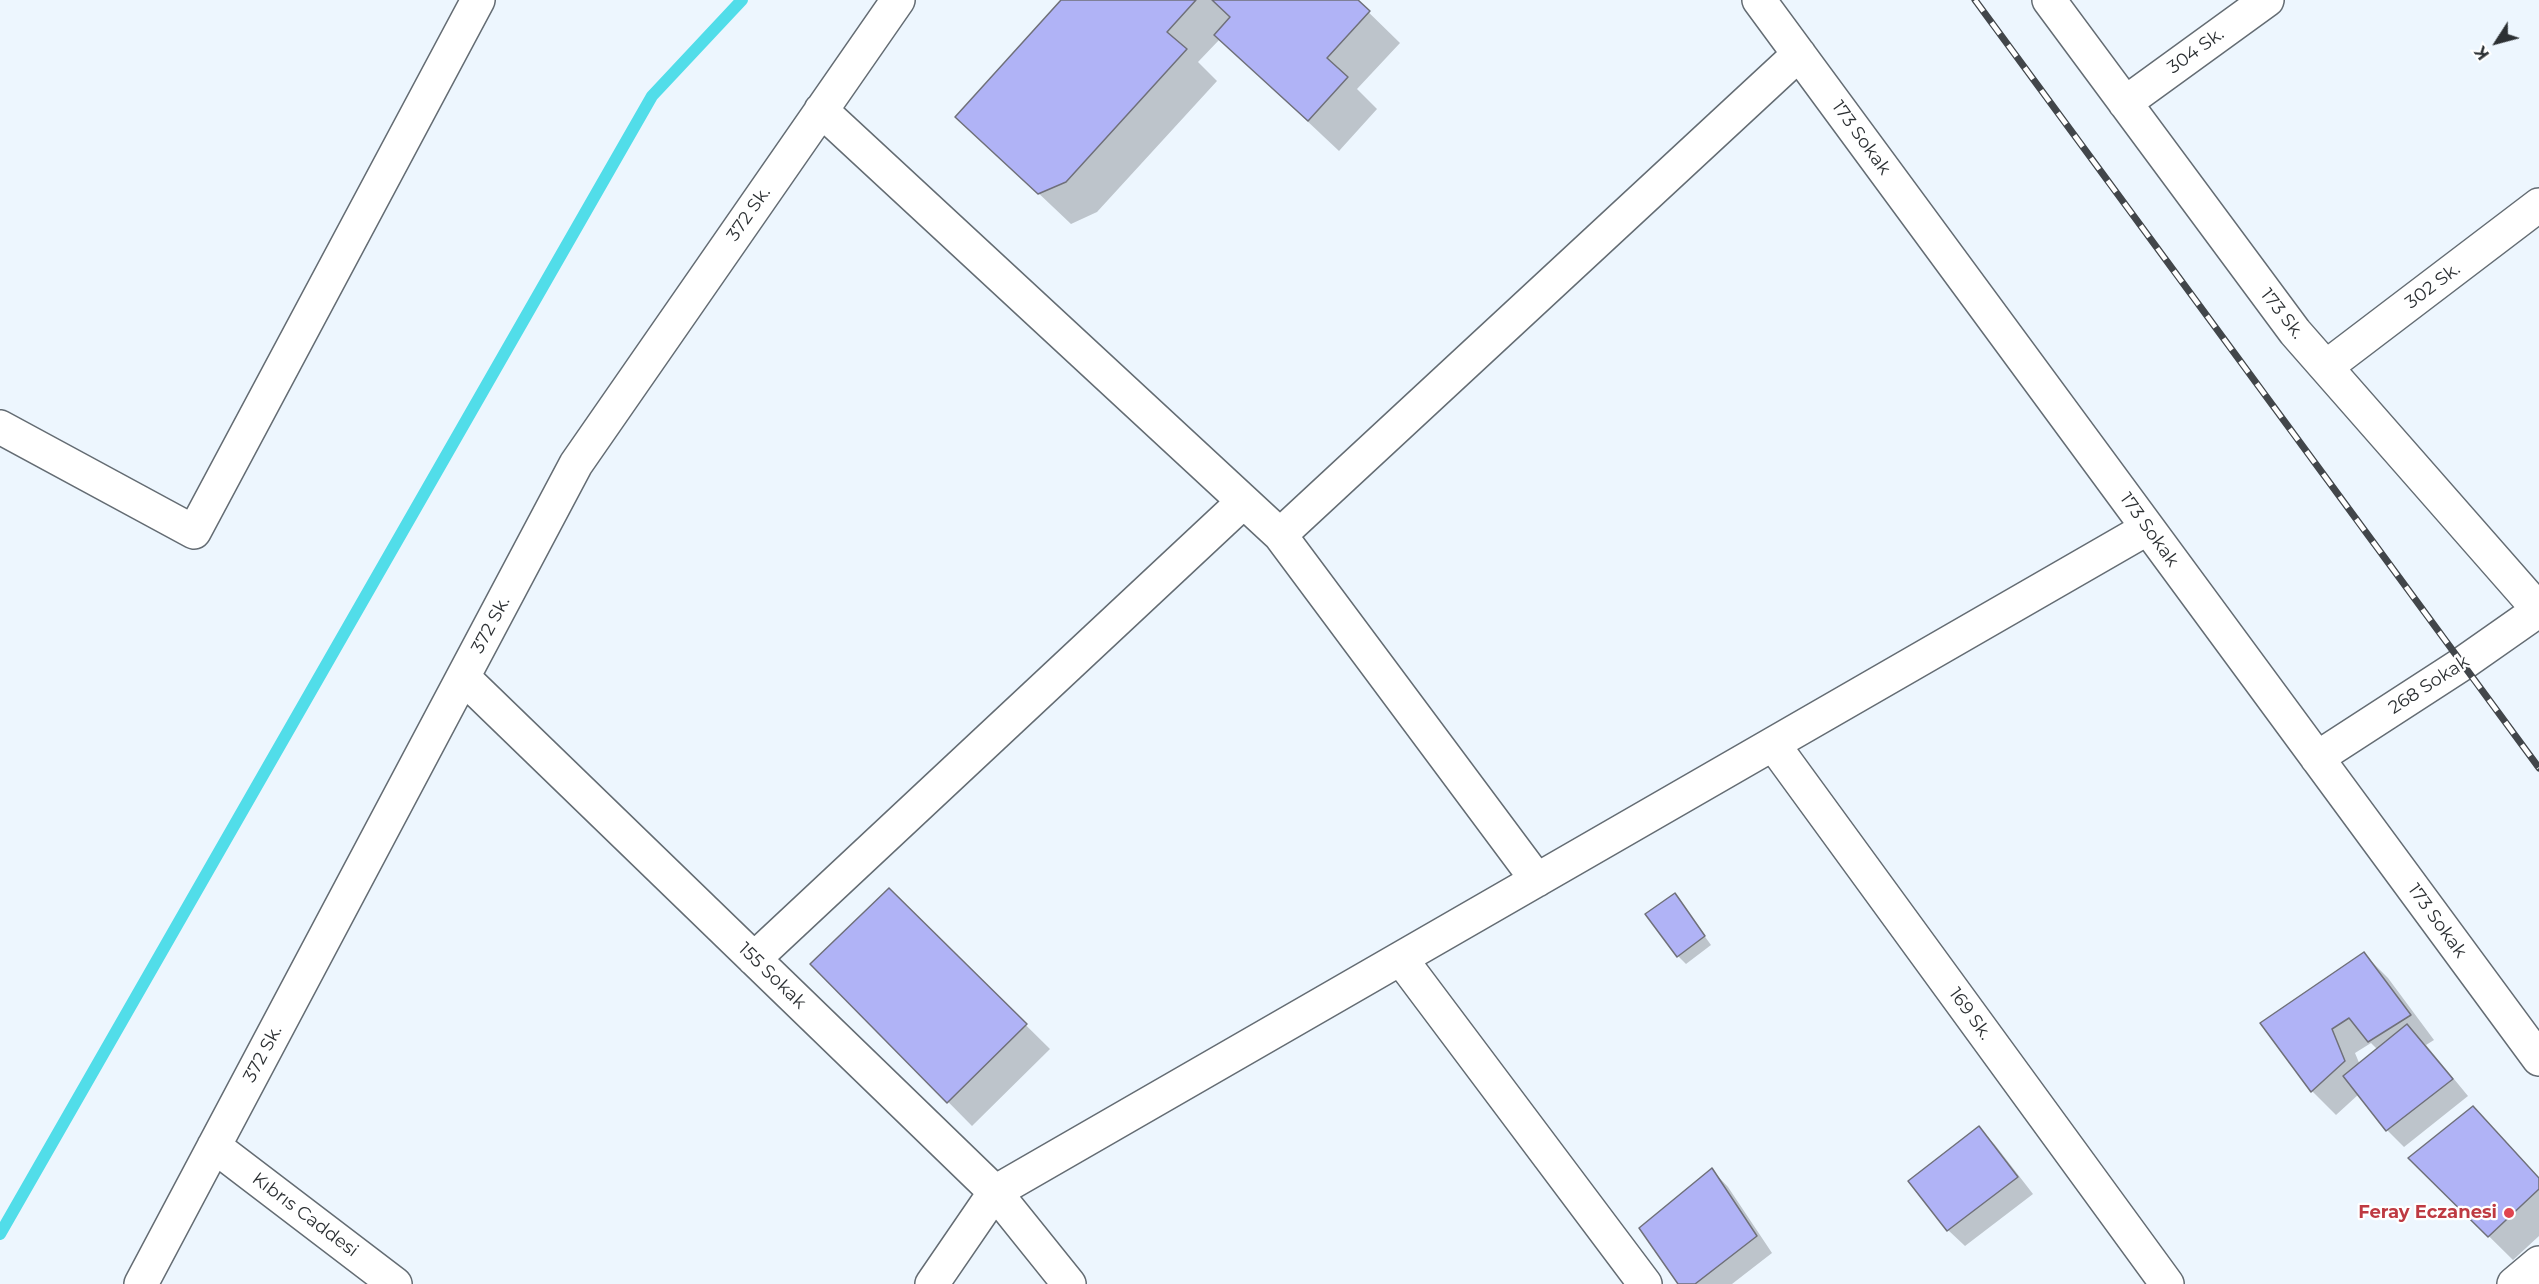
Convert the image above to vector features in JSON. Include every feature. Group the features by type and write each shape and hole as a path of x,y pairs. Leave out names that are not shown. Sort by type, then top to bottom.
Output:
{"street":[{"path":"0,427 194,532 478,0"},
{"name":"372 Sk.","path":"141,1284 576,464 898,0"},
{"name":"173 Sokak","path":"1759,0 2539,1059"},
{"name":"173 Sk.","path":"2049,0 2295,332 2539,610"},
{"name":"304 Sk.","path":"2125,103 2266,0"},
{"path":"1280,536 1799,54"},
{"path":"821,110 1280,536 1537,880"},
{"name":"302 Sk.","path":"2326,367 2539,205"},
{"path":"754,959 1243,502"},
{"path":"932,1284 995,1192 2148,528"},
{"name":"268 Sokak","path":"2318,758 2462,664 2539,610"},
{"name":"155 Sokak","path":"464,677 995,1192 1069,1284"},
{"name":"169 Sk.","path":"1773,744 2167,1284"},
{"path":"1401,959 1645,1284"},
{"name":"Kıbrıs Caddesi","path":"214,1146 395,1284"},
{"path":"2514,1284 2539,1263"}],"building":[{"path":"1061,0 1196,0 1167,32 1187,49 1066,182 1038,194 955,117"},
{"path":"1212,0 1358,0 1370,11 1327,58 1348,77 1308,121 1214,35 1230,17"},
{"path":"889,888 1027,1024 947,1103 810,964"},
{"path":"1675,893 1705,936 1677,957 1645,914"},
{"path":"2364,952 2411,1015 2368,1042 2349,1018 2332,1029 2345,1061 2311,1092 2260,1023"},
{"path":"2407,1024 2453,1079 2386,1131 2343,1076"},
{"path":"2473,1106 2539,1178 2539,1189 2488,1237 2408,1158"},
{"path":"1979,1126 2018,1177 1947,1231 1908,1181"},
{"path":"1712,1168 1757,1236 1695,1284 1678,1284 1639,1228"}],"waterway":[{"path":"0,1234 652,96 742,0"}],"railway":[{"path":"1975,0 2539,768"}],"place":[{"name":"Feray Eczanesi","path":"2509,1213"}]}
